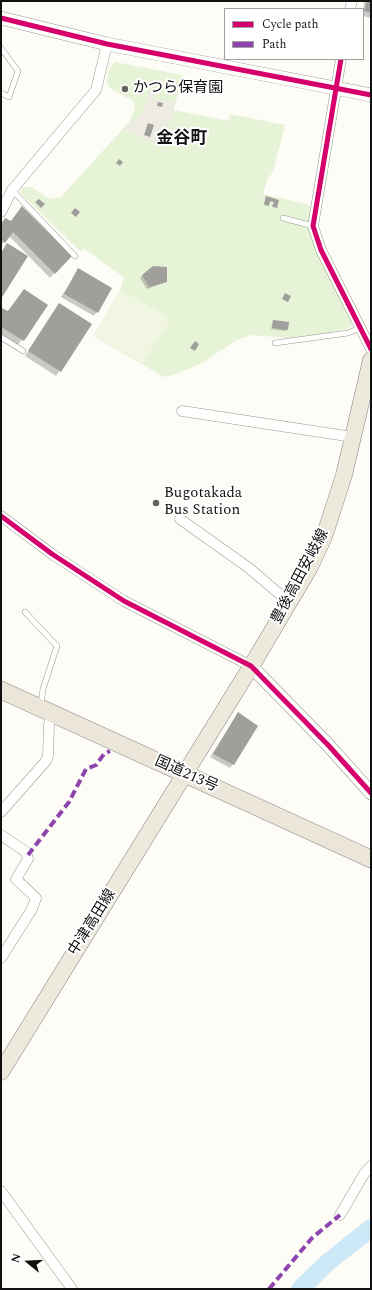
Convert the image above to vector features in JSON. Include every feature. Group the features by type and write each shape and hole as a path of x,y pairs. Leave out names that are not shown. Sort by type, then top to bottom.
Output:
{"highway":[{"name":"国道213号","path":"1,690 371,859"}],"main road":[{"name":"豊後高田安岐線","path":"185,775 290,603 324,537 344,475 371,360"},
{"name":"中津高田線","path":"1,1072 185,775"}],"street":[{"path":"1,18 107,44 371,95"},
{"path":"2,205 12,190 96,90 107,44"},
{"path":"341,60 313,226 321,250 371,349"},
{"path":"182,411 353,437"},
{"path":"1,516 52,554 124,601 252,666 329,746 371,793"},
{"path":"180,519 249,568 290,603"},
{"path":"1,812 46,761 48,756 49,725 46,711"},
{"path":"1,834 26,852 28,858 16,879 36,898 32,909 1,958"},
{"path":"340,1215 364,1174 371,1166"},
{"path":"1,1190 72,1289"}],"lane":[{"path":"1,48 18,71 8,97 1,93"},
{"path":"12,190 76,256"},
{"path":"283,218 313,226"},
{"path":"275,343 343,334 360,328"},
{"path":"1,337 23,350"},
{"path":"25,612 57,646 43,689 46,711"}],"green space":[{"path":"115,62 182,75 174,110 229,121 230,114 285,125 273,172 267,180 263,194 310,205 310,228 353,324 348,329 299,339 251,335 237,340 200,364 174,375 164,377 93,336 120,290 124,277 84,249 80,251 21,194 20,190 23,187 31,187 50,199 61,197 129,122 135,110 133,101 110,88 106,80 110,68"},
{"path":"120,290 164,314 169,319 169,323 142,363 93,336"}],"shaded area":[{"path":"150,89 156,91 155,99 175,103 172,119 164,127 160,144 123,131 132,120 134,122 143,112"}],"building":[{"path":"367,1 371,1 371,13 364,11"},
{"path":"158,102 163,103 162,107 157,106"},
{"path":"148,123 154,125 150,137 144,135"},
{"path":"119,159 123,162 120,166 116,163"},
{"path":"266,196 279,200 277,208 272,206 274,202 270,201 269,206 264,204"},
{"path":"39,199 45,204 41,208 35,202"},
{"path":"22,206 72,256 55,274 13,232 5,243 1,240 1,224 5,218 11,221"},
{"path":"75,208 80,212 76,217 71,213"},
{"path":"7,243 28,256 1,299 1,253"},
{"path":"153,266 167,267 167,282 149,287 142,275"},
{"path":"78,268 112,288 98,313 64,294"},
{"path":"24,289 48,305 24,341 1,327 1,310 2,308 8,311"},
{"path":"285,293 291,296 288,302 282,299"},
{"path":"59,303 92,324 61,372 28,351"},
{"path":"273,320 289,322 288,330 272,328"},
{"path":"195,341 199,344 195,351 190,348"},
{"path":"238,712 258,726 234,765 213,754"}],"waterway":[{"path":"300,1289 327,1263 371,1228"}],"marked path":[{"path":"28,855 69,802 86,769 96,765 104,754 110,751"},
{"path":"269,1289 312,1238 340,1215"}],"cycle path":[{"path":"1,18 107,44 371,95"},
{"path":"341,60 313,226 321,250 371,349"},
{"path":"1,516 52,554 124,601 251,666 329,746 371,793"}],"place":[{"name":"かつら保育園","path":"125,89"},
{"name":"Bugotakada Bus Station","path":"156,503"}],"district":[{"name":"金谷町","path":"182,140"}]}
